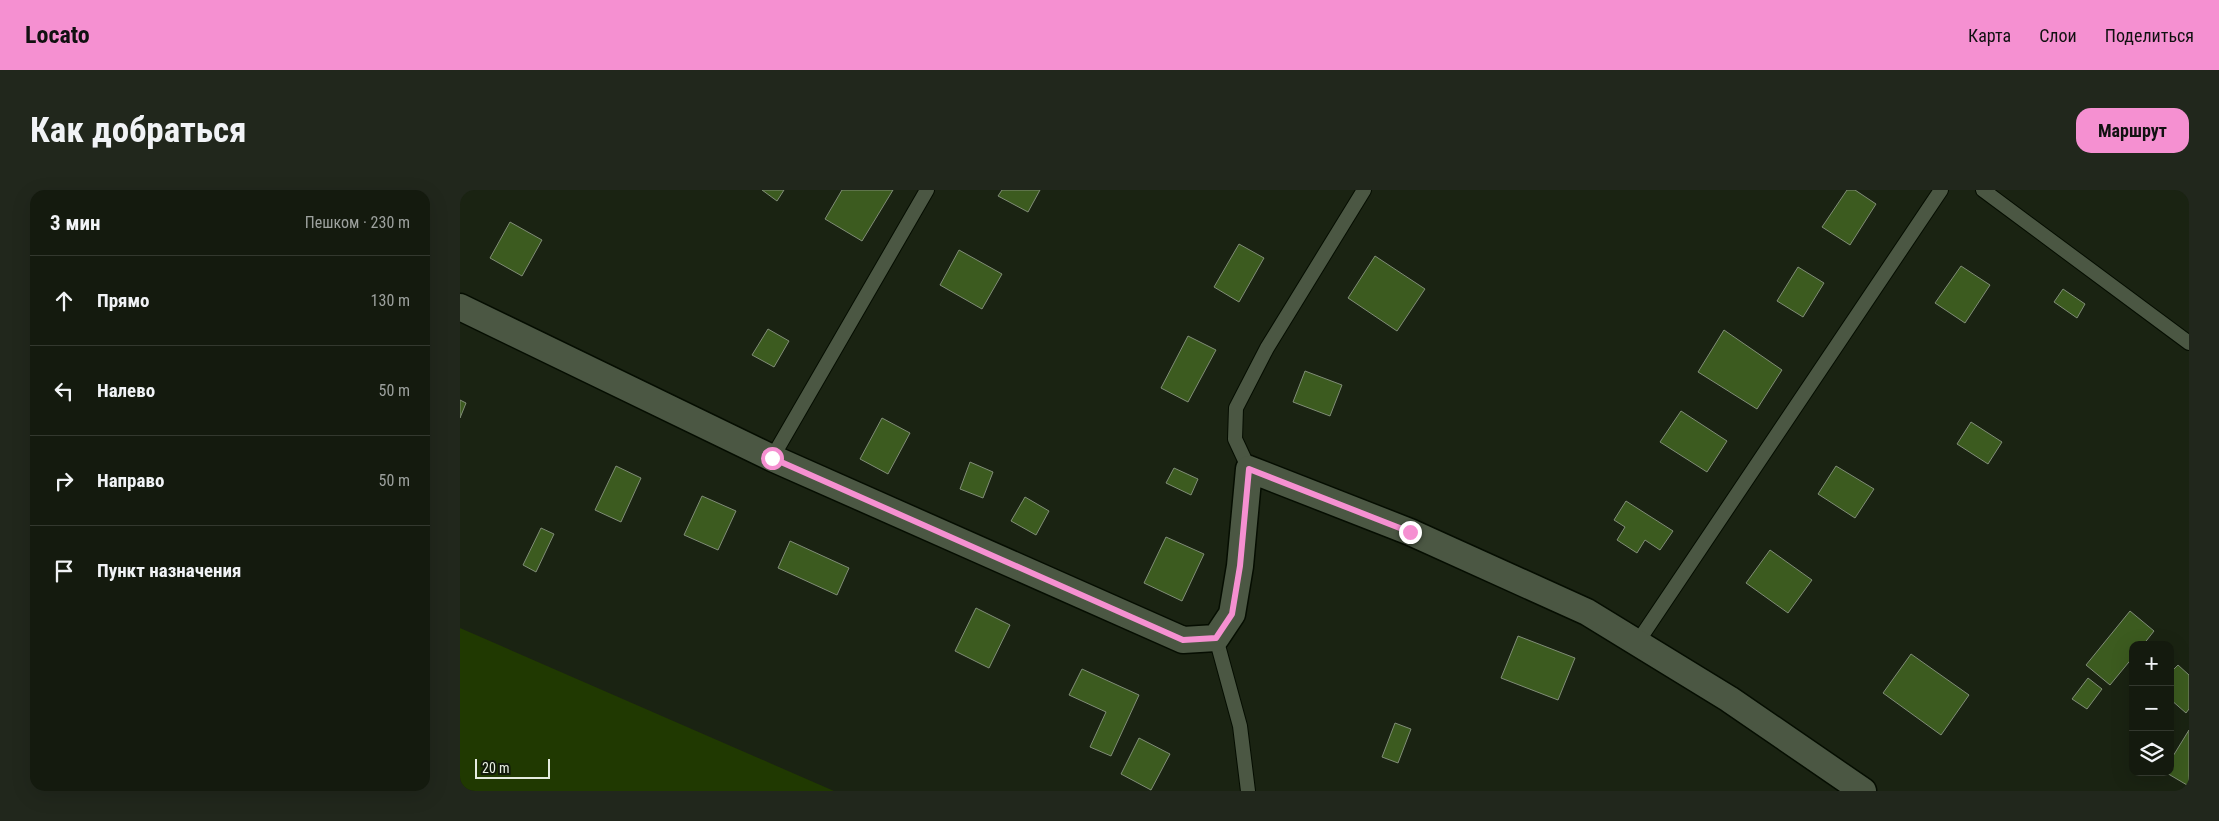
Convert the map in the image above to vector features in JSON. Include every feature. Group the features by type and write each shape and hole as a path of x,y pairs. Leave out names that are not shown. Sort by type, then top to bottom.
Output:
{"street":[{"path":"460,308 772,458 1183,640 1216,638 1232,614 1240,566 1249,469 1410,532 1587,612 1729,699 1863,791"}],"lane":[{"path":"772,458 927,190"},
{"path":"1249,469 1235,440 1236,408 1267,348 1364,190"},
{"path":"1637,643 1941,190"},
{"path":"1983,190 2189,343"},
{"path":"1216,638 1240,726 1248,791"}],"green space":[{"path":"460,628 834,791 460,791"}],"building":[{"path":"762,190 784,190 777,201"},
{"path":"842,190 893,190 862,241 825,219"},
{"path":"1002,190 1040,190 1028,212 998,196"},
{"path":"1847,190 1855,190 1876,204 1850,245 1822,227"},
{"path":"510,222 542,240 522,276 490,258"},
{"path":"1239,244 1264,258 1239,302 1214,287"},
{"path":"959,250 1002,274 982,309 940,285"},
{"path":"1375,256 1425,289 1397,331 1348,298"},
{"path":"1961,266 1990,285 1965,323 1935,303"},
{"path":"1798,267 1824,283 1803,317 1777,301"},
{"path":"2063,289 2085,304 2077,318 2054,302"},
{"path":"768,329 789,341 774,367 752,355"},
{"path":"1724,330 1782,370 1757,409 1698,372"},
{"path":"1188,336 1216,350 1188,402 1161,388"},
{"path":"1305,371 1342,385 1330,416 1293,402"},
{"path":"460,400 466,403 460,418"},
{"path":"1681,411 1727,441 1707,472 1660,442"},
{"path":"882,418 910,433 888,474 860,459"},
{"path":"1971,422 2002,442 1988,464 1957,444"},
{"path":"970,462 993,472 983,498 960,489"},
{"path":"616,466 641,478 621,522 595,510"},
{"path":"1836,466 1874,489 1855,518 1818,494"},
{"path":"1174,468 1198,479 1191,495 1166,483"},
{"path":"702,496 736,511 718,550 684,535"},
{"path":"1025,497 1049,511 1036,535 1011,521"},
{"path":"1626,501 1673,531 1660,550 1645,540 1637,553 1617,540 1625,527 1614,520"},
{"path":"541,528 554,534 536,572 523,565"},
{"path":"1166,537 1204,554 1182,601 1144,583"},
{"path":"790,541 849,568 837,595 778,568"},
{"path":"1770,550 1812,580 1788,613 1746,583"},
{"path":"976,608 1010,625 989,668 955,651"},
{"path":"2130,611 2154,631 2146,641 2129,641 2129,662 2110,685 2086,665"},
{"path":"1518,636 1575,658 1558,700 1501,678"},
{"path":"1911,654 1969,695 1941,735 1883,693"},
{"path":"2178,665 2189,675 2189,709 2186,713 2174,702 2174,669"},
{"path":"1082,669 1139,695 1111,756 1090,747 1106,712 1069,695"},
{"path":"2088,678 2102,689 2087,709 2072,699"},
{"path":"1395,723 1411,729 1398,763 1382,757"},
{"path":"2189,730 2189,782 2187,785 2172,776 2174,776 2174,754"},
{"path":"1139,738 1170,754 1151,790 1121,774"}],"route":[{"path":"772,458 1183,640 1216,638 1232,614 1240,566 1249,469 1410,532"}]}
